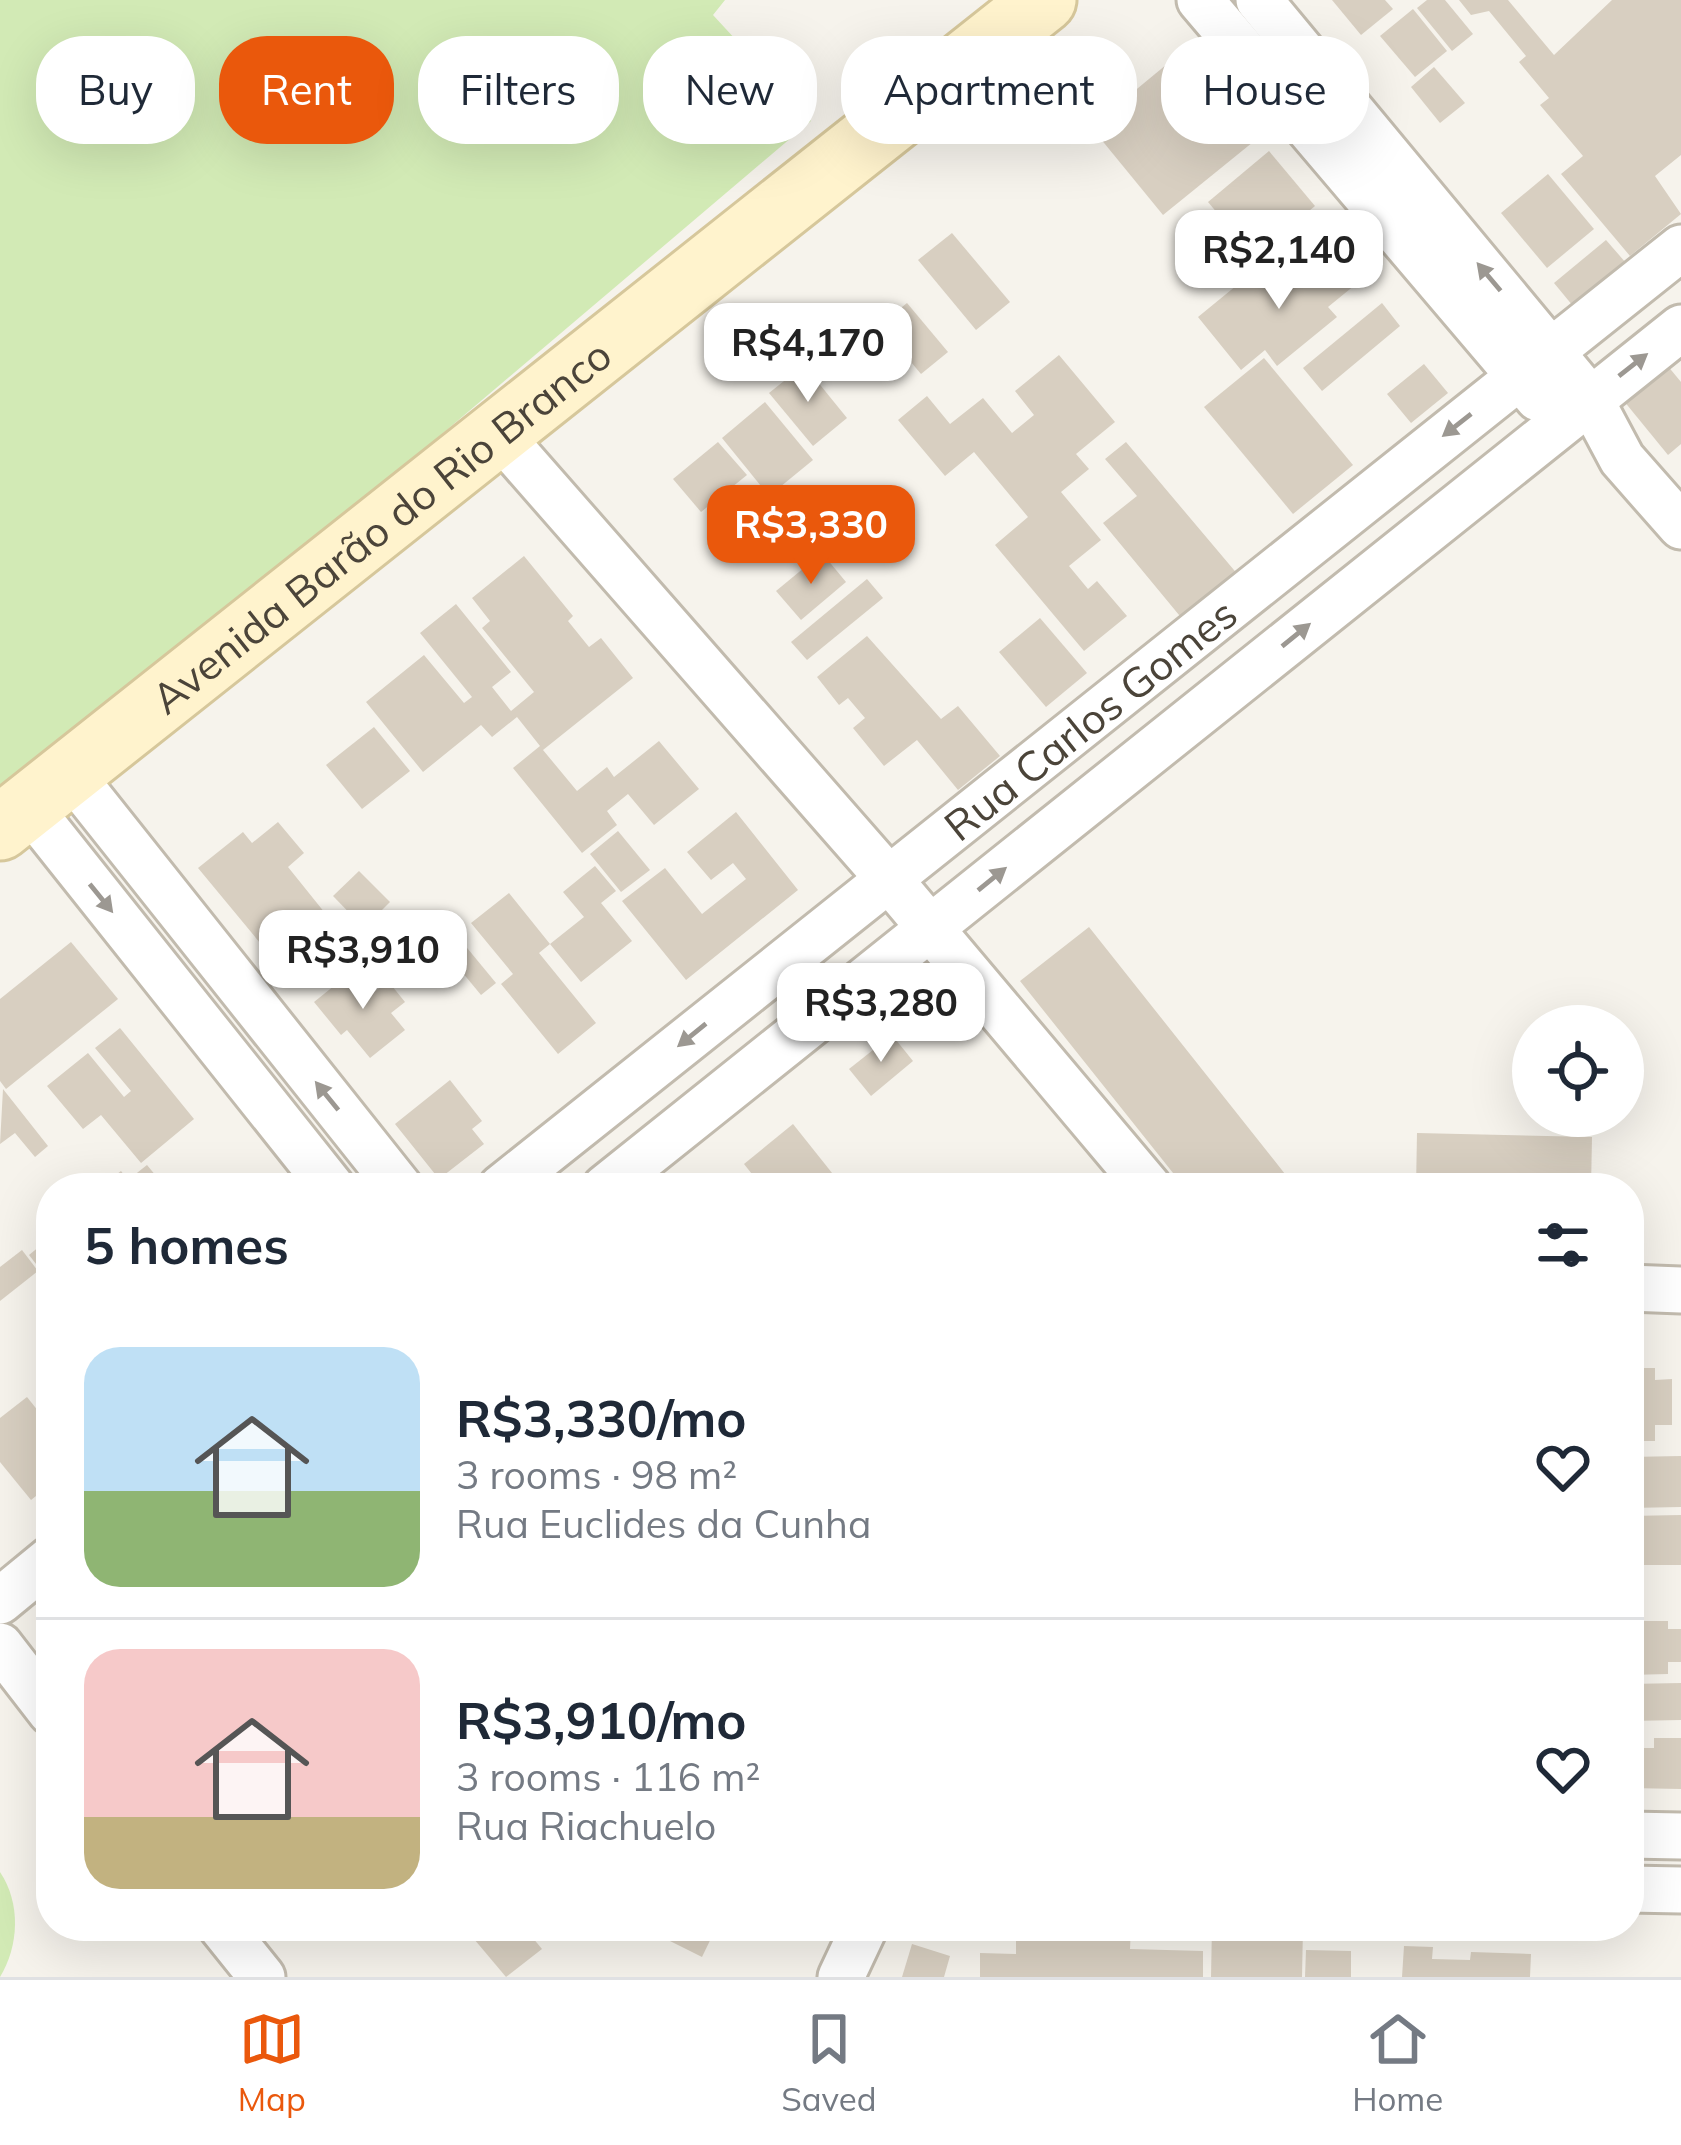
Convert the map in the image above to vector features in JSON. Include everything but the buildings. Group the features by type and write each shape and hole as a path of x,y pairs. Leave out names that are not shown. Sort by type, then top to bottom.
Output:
{"street":[{"name":"Avenida Barão do Rio Branco","path":"32,803 1044,0"},
{"path":"1200,0 1681,526"},
{"path":"1259,0 1535,364"},
{"name":"Rua Carlos Gomes","path":"520,1173 1681,248"},
{"name":"Rua Carlos Gomes","path":"624,1173 1681,328"},
{"path":"498,434 888,878 1136,1173"},
{"path":"32,803 320,1173"},
{"path":"32,803 386,1173"},
{"path":"1644,1289 1681,1290"},
{"path":"0,1601 36,1571"},
{"path":"1644,1835 1681,1836"},
{"path":"1644,1889 1681,1890"},
{"path":"233,1941 262,1977"},
{"path":"841,1977 858,1941"}],"green space":[{"path":"0,0 725,0 713,15 732,36 643,36 643,144 784,144 0,809"},
{"path":"0,1872 12,1897 15,1924 11,1952 0,1977"}]}
